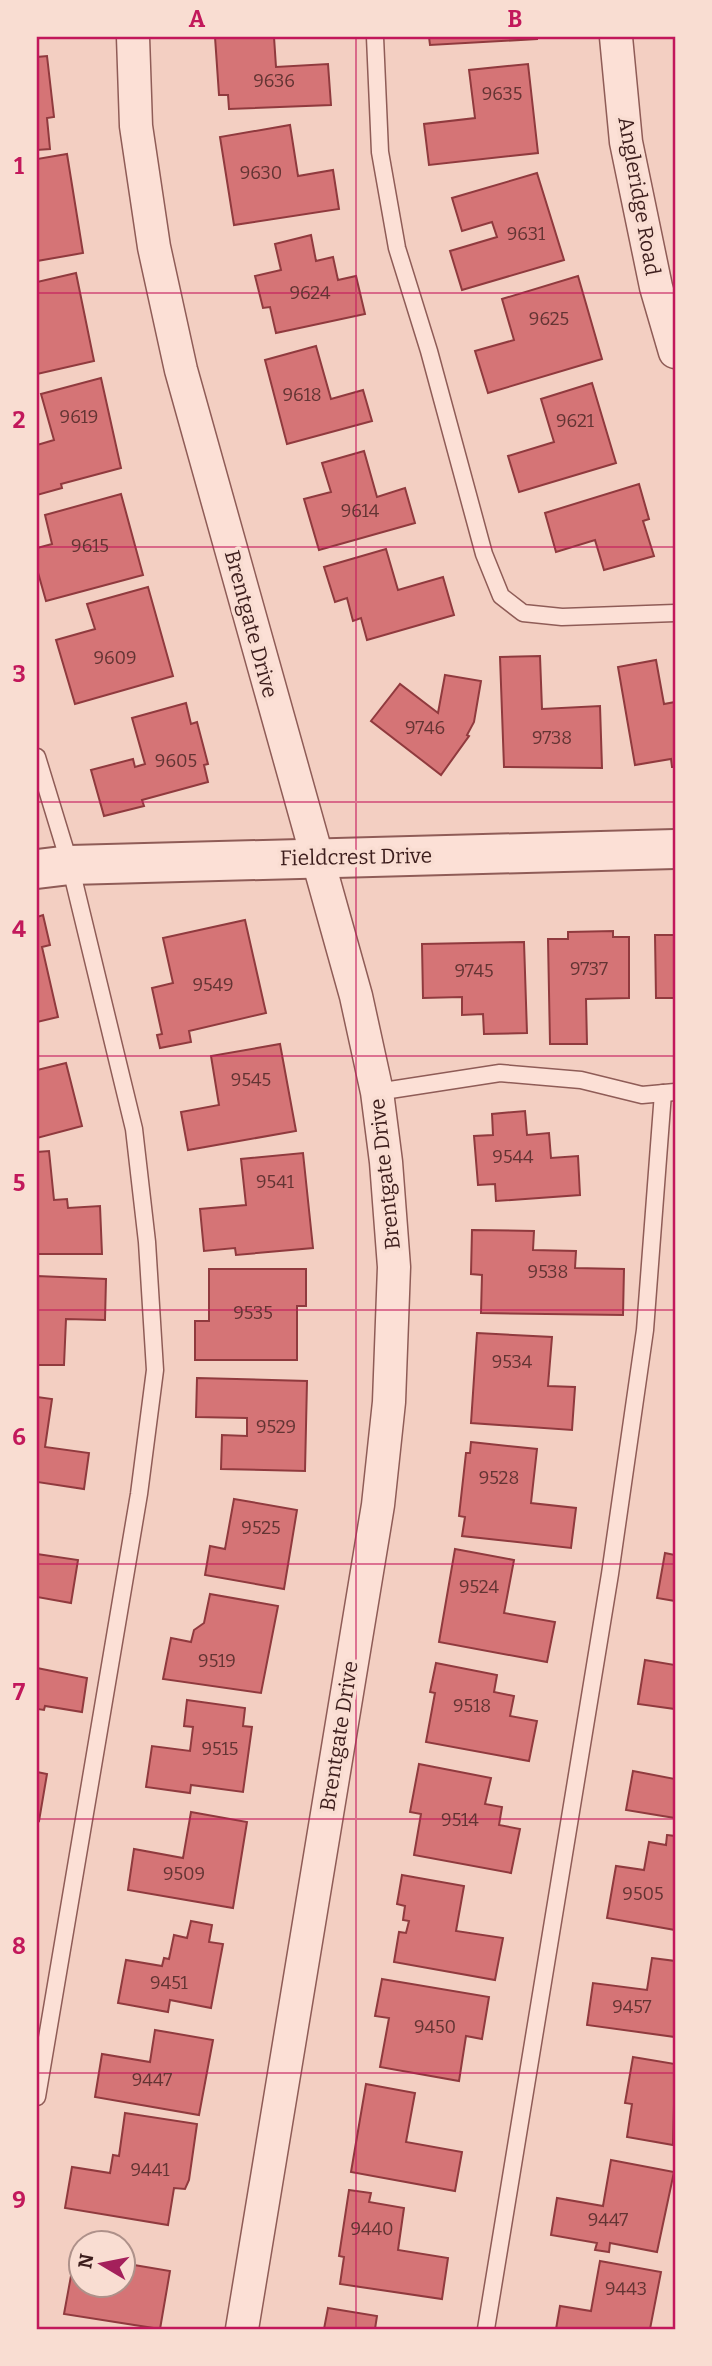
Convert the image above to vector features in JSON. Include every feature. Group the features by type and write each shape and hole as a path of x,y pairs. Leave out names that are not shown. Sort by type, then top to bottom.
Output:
{"street":[{"name":"Brentgate Drive","path":"133,37 138,139 154,247 181,370 356,996 377,1093 386,1162 394,1266 388,1415 377,1505 242,2329"},
{"name":"Angleridge Road","path":"616,37 626,142 666,284 675,352"},
{"name":"Fieldcrest Drive","path":"53,867 675,849"}],"lane":[{"path":"375,37 380,152 397,248 429,351 484,554 501,596 523,613 562,617 675,613"},
{"path":"37,757 53,867 134,1129 147,1242 155,1370 139,1494 37,2097"},
{"path":"377,1093 500,1073 581,1080 642,1095 669,1093 645,1330 610,1574 486,2329"}],"building":[{"path":"215,37 274,37 276,67 328,64 331,105 229,109 228,95 219,95"},
{"path":"429,37 537,37 537,39 430,45"},
{"path":"47,56 54,117 47,118 50,149 37,150 37,57"},
{"path":"528,64 538,153 429,165 424,124 475,118 469,70"},
{"path":"290,125 298,176 333,170 339,209 234,225 220,137"},
{"path":"67,154 83,253 37,261 37,159"},
{"path":"537,173 564,260 462,290 450,251 497,237 492,222 462,231 452,198"},
{"path":"311,235 316,261 333,257 338,280 356,276 365,314 276,333 270,307 263,308 255,276 281,270 275,244"},
{"path":"76,273 94,361 37,374 37,282"},
{"path":"578,276 602,359 488,393 475,351 514,340 502,299"},
{"path":"316,346 331,399 363,390 372,421 287,444 265,360"},
{"path":"101,378 121,468 61,484 62,488 37,495 37,445 54,440 41,394"},
{"path":"592,383 616,463 519,492 508,456 554,442 541,399"},
{"path":"364,451 377,497 405,488 415,523 319,550 304,499 331,492 322,463"},
{"path":"639,484 649,519 643,521 654,556 604,570 595,540 556,552 545,513"},
{"path":"121,494 143,575 46,601 37,569 37,548 52,544 45,515"},
{"path":"386,549 398,590 443,577 454,615 367,640 361,618 353,621 347,598 335,602 324,567"},
{"path":"148,587 173,676 75,704 56,640 95,629 87,604"},
{"path":"540,656 542,709 600,706 602,768 504,767 500,657"},
{"path":"656,660 664,704 675,702 675,767 672,767 671,759 635,765 618,667"},
{"path":"445,675 481,681 474,722 467,735 469,736 441,775 371,721 400,684 438,713"},
{"path":"186,703 191,724 197,722 208,764 204,765 208,782 142,800 144,806 104,816 91,770 133,759 135,767 145,764 132,718"},
{"path":"43,915 50,945 42,947 58,1017 37,1022 37,917"},
{"path":"245,920 266,1013 189,1031 191,1042 160,1048 157,1035 162,1034 152,988 173,983 163,938"},
{"path":"613,931 613,937 629,937 629,998 586,999 587,1044 550,1044 548,939 568,939 568,932"},
{"path":"655,935 675,935 675,998 656,998"},
{"path":"524,942 527,1033 484,1034 483,1014 462,1015 462,997 423,998 422,944"},
{"path":"280,1044 296,1131 188,1150 181,1112 219,1105 211,1056"},
{"path":"66,1063 82,1126 37,1138 37,1070"},
{"path":"525,1111 527,1135 549,1133 551,1158 578,1156 580,1195 496,1201 495,1184 478,1185 474,1136 493,1135 492,1114"},
{"path":"49,1151 54,1200 67,1199 68,1208 100,1206 102,1254 37,1254 37,1152"},
{"path":"303,1153 313,1248 236,1255 235,1248 204,1251 200,1209 246,1205 241,1159"},
{"path":"472,1230 534,1231 533,1250 576,1251 575,1268 624,1269 623,1315 481,1313 482,1275 471,1274"},
{"path":"209,1269 306,1269 306,1306 297,1306 297,1360 195,1360 195,1321 209,1321"},
{"path":"37,1276 106,1279 105,1320 66,1319 64,1365 37,1365"},
{"path":"477,1333 552,1337 548,1386 575,1387 572,1430 471,1423"},
{"path":"197,1378 307,1381 305,1471 221,1469 222,1435 247,1436 247,1418 196,1417"},
{"path":"37,1397 52,1399 45,1447 89,1453 84,1489 37,1482"},
{"path":"471,1442 537,1449 531,1503 576,1508 571,1548 462,1536 465,1517 459,1516 466,1453 470,1453"},
{"path":"234,1499 297,1510 284,1589 205,1575 210,1546 225,1549"},
{"path":"455,1549 514,1560 504,1613 555,1622 547,1662 439,1642"},
{"path":"665,1553 675,1555 675,1601 657,1598"},
{"path":"37,1554 78,1560 71,1603 37,1597"},
{"path":"210,1594 278,1606 261,1693 163,1679 171,1638 191,1642 194,1630 204,1623"},
{"path":"645,1660 675,1665 675,1709 638,1704"},
{"path":"436,1663 497,1675 494,1692 514,1696 510,1716 537,1721 529,1761 426,1742 435,1693 430,1692"},
{"path":"37,1668 87,1678 82,1712 45,1706 44,1710 37,1709"},
{"path":"187,1700 245,1708 243,1726 252,1727 243,1792 191,1785 190,1793 146,1787 152,1746 190,1751 193,1727 184,1726"},
{"path":"419,1764 491,1778 485,1804 502,1807 499,1825 520,1829 511,1873 414,1855 421,1814 410,1812"},
{"path":"633,1771 675,1779 675,1818 626,1810"},
{"path":"37,1772 47,1774 39,1821 37,1820"},
{"path":"191,1812 247,1822 233,1908 128,1890 134,1849 183,1858"},
{"path":"667,1835 675,1836 675,1930 607,1918 616,1866 644,1870 649,1842 666,1845"},
{"path":"402,1875 464,1886 456,1931 503,1938 495,1980 394,1962 399,1932 406,1933 409,1921 403,1920 405,1906 397,1904"},
{"path":"191,1921 212,1925 209,1942 223,1944 211,2008 170,2000 168,2012 118,2003 126,1960 162,1966 164,1958 169,1959 174,1935 187,1938"},
{"path":"652,1958 675,1961 675,2037 587,2025 593,1983 647,1990"},
{"path":"382,1979 489,1997 482,2039 466,2036 459,2081 380,2067 389,2018 375,2016"},
{"path":"155,2030 213,2040 199,2115 95,2097 102,2054 150,2062"},
{"path":"633,2057 675,2064 673,2145 627,2137 632,2104 625,2103"},
{"path":"366,2084 415,2093 406,2142 462,2152 455,2191 351,2172"},
{"path":"125,2113 197,2124 189,2180 185,2189 174,2188 168,2225 65,2208 72,2167 110,2173 113,2155 119,2156"},
{"path":"611,2160 674,2172 657,2252 610,2243 609,2252 595,2250 597,2243 551,2235 557,2198 603,2206"},
{"path":"349,2190 371,2193 369,2202 404,2208 398,2250 448,2258 442,2299 340,2284 344,2257 339,2256"},
{"path":"600,2261 661,2272 650,2329 556,2329 560,2306 591,2311"},
{"path":"136,2265 170,2271 160,2329 64,2314 67,2300 136,2300"},
{"path":"328,2308 377,2316 375,2329 324,2329"}]}
